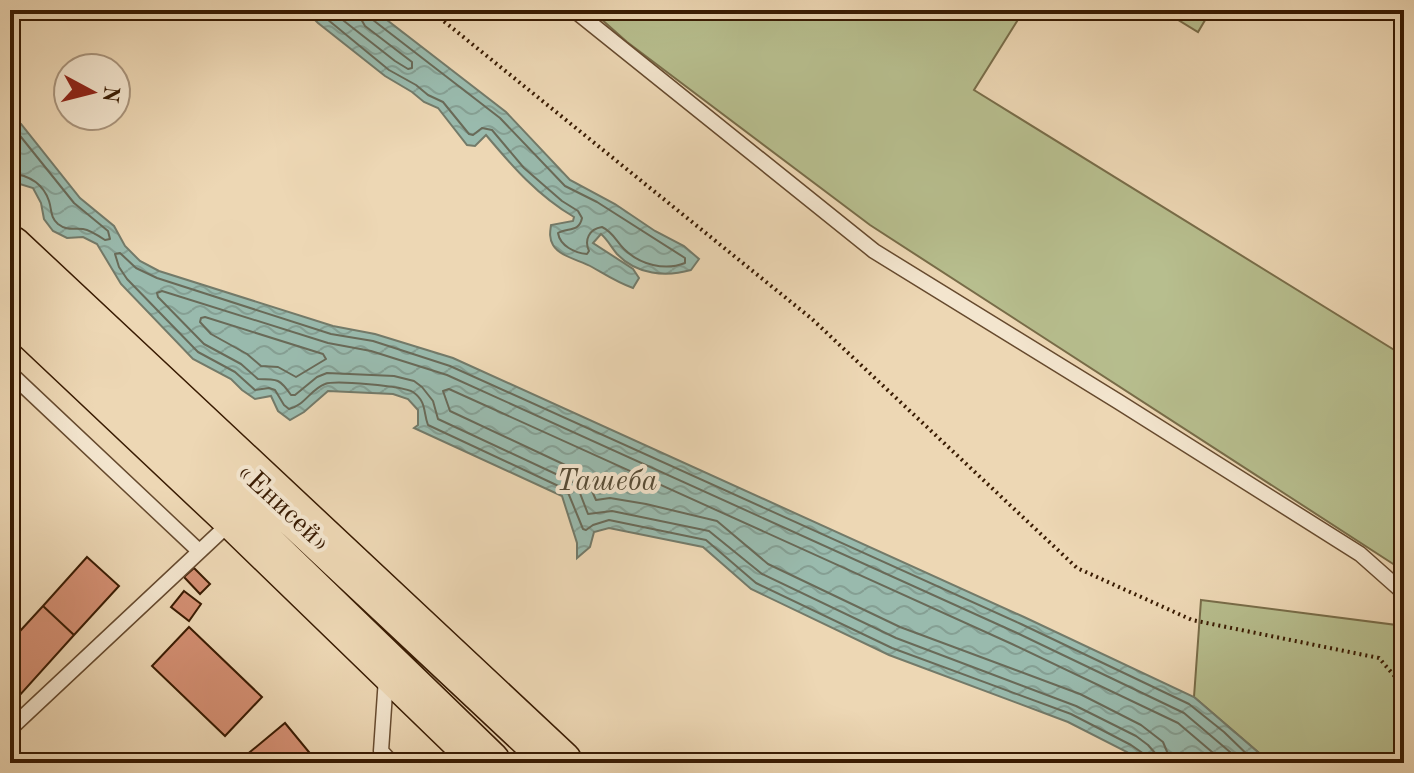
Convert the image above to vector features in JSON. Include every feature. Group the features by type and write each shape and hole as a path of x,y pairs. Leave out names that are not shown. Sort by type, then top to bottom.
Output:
{"highway":[{"name":"«Енисей»","path":"10,248 560,763"},
{"name":"«Енисей»","path":"10,306 488,763"}],"lane":[{"path":"574,10 874,251 1360,554 1404,593"},
{"path":"10,373 199,551"},
{"path":"10,729 235,518"},
{"path":"387,665 381,751 392,763"}],"path":[{"path":"430,10 812,319 1077,568 1192,620 1379,658 1404,687"}],"green space":[{"path":"591,10 1024,10 974,90 1404,356 1404,571 870,225 627,42"},
{"path":"1162,10 1211,10 1198,32"},
{"path":"1201,600 1404,626 1404,763 1265,763 1259,753 1194,697"}],"water":[{"path":"305,10 374,10 506,112 570,180 684,246 699,259 691,270 681,272 662,274 643,270 625,261 601,234 593,243 633,269 639,278 633,288 560,253 551,240 551,225 573,221 574,217 537,190 486,135 475,146 467,145 438,108 385,76"},
{"name":"Ташеба","path":"10,122 21,124 80,198 114,226 125,246 140,261 159,271 333,326 375,334 453,358 1194,697 1259,753 1265,763 1143,763 1068,722 889,655 751,589 703,547 609,528 594,532 590,547 577,558 577,543 562,496 414,428 418,425 418,410 408,399 393,394 328,391 290,420 278,411 271,396 255,399 231,379 193,359 121,284 97,244 83,237 67,238 53,231 44,219 41,203 33,188 10,181"}],"building":[{"path":"87,557 119,586 74,635 43,606"},
{"path":"194,568 210,584 200,594 184,577"},
{"path":"184,591 201,604 189,621 171,607"},
{"path":"43,606 74,635 10,706 10,642"},
{"path":"189,627 262,697 225,736 152,666"},
{"path":"285,723 318,763 249,763 244,757"}]}
